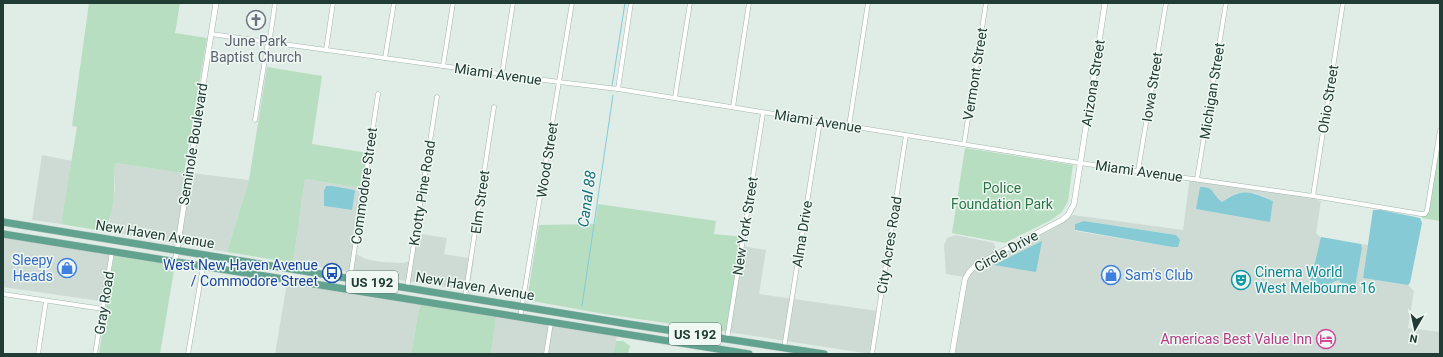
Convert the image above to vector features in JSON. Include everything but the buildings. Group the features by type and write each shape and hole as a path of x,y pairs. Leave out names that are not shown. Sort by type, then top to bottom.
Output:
{"main road":[{"name":"New Haven Avenue","path":"3,222 628,324 742,341 782,351 824,354"},
{"path":"3,228 19,225"},
{"name":"New Haven Avenue","path":"3,234 728,352 749,354"},
{"path":"112,252 118,246 129,243"},
{"path":"287,280 290,276 295,274 330,276"},
{"path":"320,285 342,285 350,279"},
{"path":"387,296 398,294 407,288"},
{"path":"448,306 457,304 465,297"},
{"path":"596,330 611,325 612,321"},
{"path":"611,333 618,327 628,324"},
{"path":"708,348 723,343 727,339"},
{"path":"728,352 727,347 730,344 742,341"}],"street":[{"name":"Seminole Boulevard","path":"175,262 216,3"},
{"path":"256,120 275,3"},
{"path":"326,50 333,3"},
{"path":"385,58 394,3"},
{"path":"443,66 453,3"},
{"path":"502,74 513,3"},
{"name":"Wood Street","path":"520,318 572,3"},
{"path":"618,88 631,3"},
{"path":"675,97 690,3"},
{"path":"733,107 749,3"},
{"path":"849,126 868,3"},
{"name":"Vermont Street","path":"964,144 986,3"},
{"name":"Arizona Street","path":"1080,163 1105,3"},
{"name":"Iowa Street","path":"1138,171 1166,3"},
{"name":"Michigan Street","path":"1197,179 1226,3"},
{"name":"Ohio Street","path":"1313,196 1343,3"},
{"name":"Miami Avenue","path":"211,34 559,82 618,88 763,113 1080,163 1313,196 1425,214 1427,210 1440,130"},
{"name":"Commodore Street","path":"350,279 378,94"},
{"name":"Knotty Pine Road","path":"407,288 437,97"},
{"name":"Elm Street","path":"465,297 494,107"},
{"name":"New York Street","path":"727,339 763,113"},
{"name":"Alma Drive","path":"782,351 820,121"},
{"name":"City Acres Road","path":"872,354 906,135"},
{"name":"Circle Drive","path":"952,354 963,286 968,272 976,265 1053,226 1068,215 1074,204 1080,163"},
{"name":"Gray Road","path":"95,354 112,252"},
{"path":"188,354 203,266"},
{"path":"3,294 103,309"},
{"path":"38,354 46,301"},
{"path":"546,354 551,323"}],"shaded area":[{"path":"42,155 72,161 61,224 32,220"},
{"path":"115,163 187,173 176,243 103,231 109,224 115,188"},
{"path":"191,173 249,180 227,252 180,244"},
{"path":"1190,176 1290,191 1321,201 1316,233 1321,238 1313,271 1311,272 1333,282 1339,280 1341,283 1355,287 1362,248 1361,244 1368,245 1363,278 1408,285 1414,291 1408,328 1440,332 1440,354 954,354 967,280 970,273 977,267 1054,228 1073,215 1183,230","holes":["1214,192 1216,198 1222,202 1230,196 1238,193 1255,193 1273,201 1270,221 1196,209","1084,221 1176,235 1178,246 1172,247 1075,231 1075,224"]},
{"path":"305,179 362,188 352,252 366,259 381,262 403,263 410,261 415,233 447,238 444,254 474,259 469,291 293,263","holes":["324,199 352,210 324,206"]},
{"path":"956,235 994,243 997,252 975,263 967,270 964,277 946,274 944,245 947,238"},
{"path":"3,237 114,255 107,302 3,287"},
{"path":"742,246 766,250 759,294 878,311 871,354 728,332"},
{"path":"287,283 420,304 411,354 275,354"},
{"path":"496,317 617,336 613,354 491,354"}],"green space":[{"path":"89,3 180,3 175,33 207,38 184,173 115,163 112,208 103,231 61,224 77,127 72,126"},
{"path":"267,67 322,76 312,144 368,153 362,188 305,179 293,263 227,252 249,180"},
{"path":"1440,129 1440,221 1422,218 1426,211"},
{"name":"Police Foundation Park","path":"965,148 1073,165 1068,201 1062,212 1051,220 1005,243 952,233"},
{"path":"598,204 716,221 714,234 743,237 728,332 604,314 527,300 539,225 595,224"},
{"path":"114,255 175,264 160,354 99,354"},
{"path":"420,304 496,317 491,354 411,354"},
{"path":"616,341 623,341 630,346 628,354 613,354"}],"water":[{"path":"326,186 354,190 352,210 324,206 324,191"},
{"path":"1200,187 1209,188 1222,202 1235,194 1247,192 1273,201 1270,222 1196,209"},
{"path":"1373,210 1381,210 1420,218 1422,223 1410,283 1408,285 1363,278"},
{"path":"1084,221 1176,235 1180,240 1178,247 1172,247 1075,230 1075,224"},
{"path":"1321,237 1361,244 1362,248 1355,287 1344,288 1339,280 1333,282 1328,287 1318,287 1310,283 1311,272 1313,271"},
{"path":"1042,241 1036,272 994,265"}],"waterway":[{"name":"Canal 88","path":"612,86 625,3"},
{"name":"Canal 88","path":"582,306 613,95"}],"place":[{"name":"June Park Baptist Church","path":"256,20"},
{"name":"Sleepy Heads","path":"67,268"},
{"name":"West New Haven Avenue / Commodore Street","path":"332,273"},
{"name":"Sam's Club","path":"1111,275"},
{"name":"Cinema World West Melbourne 16","path":"1241,280"},
{"name":"Americas Best Value Inn","path":"1326,339"}]}
